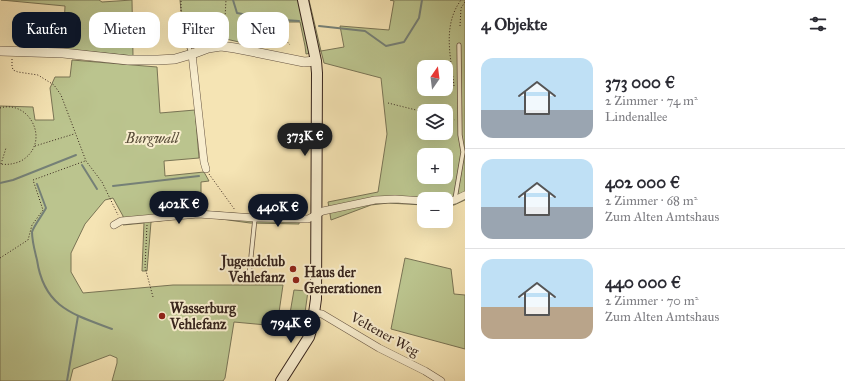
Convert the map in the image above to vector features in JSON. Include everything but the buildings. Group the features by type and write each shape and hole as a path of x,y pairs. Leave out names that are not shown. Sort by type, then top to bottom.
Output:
{"main road":[{"path":"281,381 309,337 315,313 316,299 317,73 316,61 302,0"}],"street":[{"path":"229,47 304,62 316,61"},
{"path":"0,51 62,53 128,60 158,60 175,59 208,48"},
{"path":"192,54 206,169"},
{"path":"455,200 465,195"},
{"path":"114,225 121,221 198,214 255,218 308,219 323,211 375,200 395,199 417,201"},
{"name":"Veltener Weg","path":"315,313 322,314 379,348 425,371 441,381"}],"lane":[{"path":"455,200 463,152 460,135 459,44"},
{"path":"190,48 192,54"},
{"path":"249,276 255,218"}],"path":[{"path":"181,0 181,12"},
{"path":"226,0 226,12"},
{"path":"454,90 449,43 449,27 452,16 461,0"},
{"path":"460,26 461,8 465,2"},
{"path":"12,51 12,66 14,70 38,75 54,85 61,95 86,161 102,182 121,221"},
{"path":"388,103 417,110"},
{"path":"0,108 14,108 27,114 35,126 37,137 35,147 28,156 14,164 1,164 6,148"},
{"path":"453,120 458,121"},
{"path":"35,147 75,133"},
{"path":"0,258 28,240 32,225 43,210 33,180 86,161"},
{"path":"206,169 210,177 235,208 237,216"},
{"path":"147,218 145,267 153,297"}],"green space":[{"path":"1,0 99,0 102,2 132,0 132,12 89,12 89,48 133,48 133,56 63,49 81,48 81,12 65,12 65,6"},
{"path":"180,0 309,0 321,51 306,54 300,22 289,22 289,12 237,12 237,42 229,40 229,12 181,12"},
{"path":"390,0 465,0 465,200 453,205 453,192 417,192 417,205 388,203 371,205 331,220 328,202 378,192 387,134 381,78 324,63 321,51 344,47 340,26 389,30 394,1"},
{"name":"Burgwall","path":"72,60 157,67 160,113 195,110 199,158 164,161 165,176 204,172 209,181 201,182 201,194 176,196 177,212 190,210 272,216 300,214 299,224 250,223 199,216 151,222 147,271 142,271 144,223 123,225 123,216 113,198 105,200 85,224 71,253 71,272 83,293 173,285 283,285 277,326 234,322 225,378 223,381 112,381 117,358 110,355 73,369 70,381 0,381 0,106 33,107 35,120 54,120 50,88 55,77 70,77"},
{"path":"405,258 451,269 454,294 465,295 465,349 391,329"},
{"path":"294,290 308,291 303,327 288,325"}],"waterway":[{"path":"233,0 237,13 269,19 299,21"},
{"path":"319,26 365,31 386,46 404,42 419,18 422,0"},
{"path":"0,183 13,180 76,155"},
{"path":"82,165 97,189"},
{"path":"113,186 199,176"},
{"path":"37,184 46,208 33,230 32,235 41,276 46,288 53,299 73,313 112,329"},
{"path":"67,381 78,316"}],"place":[{"name":"Jugendclub Vehlefanz","path":"293,269"},
{"name":"Haus der Generationen","path":"296,280"},
{"name":"Wasserburg Vehlefanz","path":"162,316"}]}
